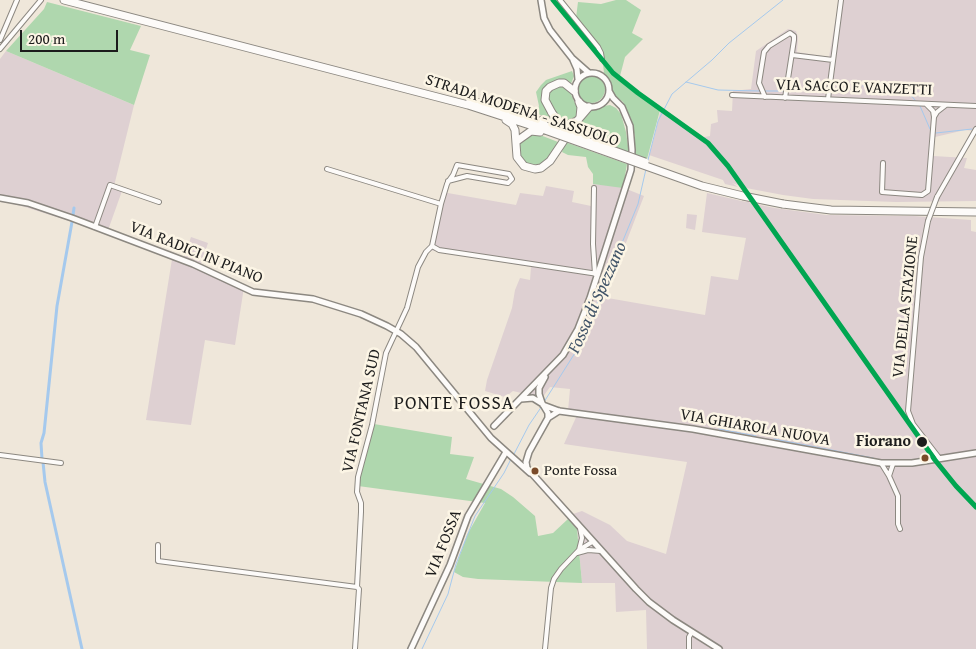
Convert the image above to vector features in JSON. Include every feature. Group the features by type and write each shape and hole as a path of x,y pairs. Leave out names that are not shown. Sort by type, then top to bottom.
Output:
{"highway":[{"name":"STRADA MODENA - SASSUOLO","path":"64,0 440,97 545,130 582,138 704,182 783,202 976,208"},
{"name":"STRADA MODENA - SASSUOLO","path":"81,0 469,100 560,136 702,186 743,196 831,210 976,212"},
{"path":"574,91 564,83 559,82 546,91 545,100 552,113 565,127 582,138"},
{"path":"469,100 509,108 559,126 565,126 578,119 581,107 579,102"},
{"path":"496,114 512,124 516,130 516,152 520,162 529,168 541,168 550,161 578,119 589,107"},
{"path":"517,141 531,131 545,130"}],"street":[{"path":"0,40 17,0"},
{"path":"0,49 41,0"},
{"path":"478,421 488,428 494,426 563,355 572,340 590,298 631,170 632,138 630,126 622,107 613,98 604,78 597,74 589,73 572,58 550,30 544,18 541,0"},
{"path":"560,0 598,47 602,60"},
{"path":"828,99 841,0"},
{"path":"764,97 759,82 765,50 790,33 794,36 785,98"},
{"path":"792,54 833,60"},
{"path":"572,58 577,69 578,79 574,91 579,102 589,107 598,106 606,100 609,91"},
{"path":"578,79 589,73"},
{"name":"VIA SACCO E VANZETTI","path":"732,96 976,106"},
{"path":"603,103 612,102 622,107"},
{"path":"926,104 935,112"},
{"path":"883,163 882,192 926,194 928,190 935,104"},
{"path":"935,112 946,105"},
{"name":"VIA DELLA STAZIONE","path":"940,459 913,424 908,411 921,257 928,221 938,197 976,129"},
{"path":"448,181 467,176 508,183 512,179 509,174 458,165 455,167 453,175 448,181 441,204 432,246 439,250 597,274"},
{"path":"328,168 441,204"},
{"path":"95,227 110,185 159,202"},
{"path":"594,188 593,226 597,274"},
{"name":"VIA RADICI IN PIANO","path":"0,198 28,203 95,227 193,264 253,292 313,299 361,314 396,331 416,347 494,441 530,473 580,528"},
{"name":"VIA FONTANA SUD","path":"355,649 361,512 361,503 357,492 358,477 372,425 386,353 407,308 418,267 426,252 432,246"},
{"path":"548,372 539,388 548,418"},
{"path":"520,400 530,398 543,404"},
{"name":"VIA GHIAROLA NUOVA","path":"543,404 559,411 693,429 881,463 893,464 976,453"},
{"path":"530,473 525,464 529,452 548,418 559,411"},
{"path":"494,426 494,441"},
{"path":"513,458 522,459 529,452"},
{"path":"0,455 61,463"},
{"name":"VIA FOSSA","path":"411,649 450,565 468,516 513,458"},
{"path":"881,463 890,476 898,496 898,524 900,529"},
{"path":"890,476 893,464"},
{"path":"580,528 649,602 719,649"},
{"path":"578,551 582,538 580,528"},
{"path":"588,550 592,542"},
{"path":"545,649 551,588 554,578 578,551 592,542"},
{"path":"158,546 158,561 357,587"},
{"path":"578,551 601,551"},
{"path":"689,649 689,637 692,632"}],"shaded area":[{"path":"839,0 976,0 976,131 965,130 935,137 933,156 967,158 964,168 976,170 976,201 896,202 813,199 783,195 746,188 732,183 738,187 725,184 723,180 649,155 661,108 699,138 710,136 711,124 718,122 717,110 732,111 733,91 751,89 756,51 788,29 796,31 798,37 797,52 829,57"},
{"path":"6,51 134,105 114,186 122,191 107,233 25,207 0,202 0,59"},
{"path":"593,184 619,186 644,196 624,248 612,268 602,297 705,315 711,276 738,280 746,238 702,232 707,193 775,208 826,215 914,216 971,220 971,231 976,232 976,649 647,649 646,610 616,612 615,583 582,583 577,529 568,519 573,514 582,511 610,525 627,541 666,554 687,462 564,444 578,413 568,411 570,389 550,387 542,398 513,391 505,397 485,391 487,380 512,308 515,290 520,278 530,280 531,267 429,250 442,192 516,205 520,193 543,196 546,186 574,191 572,202 591,206"},
{"path":"687,214 697,215 695,230 686,228"},
{"path":"191,237 208,243 201,264 244,287 235,345 205,340 191,425 146,420 173,253 184,257"}],"green space":[{"path":"616,0 626,0 641,10 632,33 643,39 625,57 620,76 604,62 604,54 576,18 578,2 601,4"},
{"path":"47,2 141,26 130,50 150,55 134,105 6,51 44,9"},
{"path":"603,64 636,94 660,110 647,159 635,155 635,137 631,119 623,102 613,94 609,79 604,73"},
{"path":"572,71 574,76 571,84 561,80 554,81 547,86 543,93 557,123 530,110 537,111 539,106 536,92 546,80"},
{"path":"591,75 601,79 605,89 601,99 591,103 581,99 577,89 581,79"},
{"path":"561,85 570,92 578,110 576,116 571,121 565,123 559,119 548,102 549,90"},
{"path":"610,105 621,114 629,153 574,130 590,111"},
{"path":"535,133 558,142 548,159 541,164 532,165 525,163 520,157 519,143 522,139"},
{"path":"565,142 627,164 623,188 593,184 593,174 588,167 586,157 568,155 562,152"},
{"path":"374,424 452,437 450,454 474,457 466,479 501,489 513,497 535,516 538,536 553,533 568,519 577,529 582,583 478,579 463,577 454,572 467,535 485,503 358,486"}],"waterway":[{"name":"Fossa di Spezzano","path":"648,160 658,121 672,94 729,43 783,0"},
{"path":"686,82 718,90 759,91"},
{"path":"863,86 881,83 900,83 915,100"},
{"path":"791,90 825,88"},
{"path":"765,91 783,91"},
{"path":"920,106 930,129"},
{"path":"936,133 972,129"},
{"name":"Fossa di Spezzano","path":"544,402 580,345 638,204 646,169"},
{"path":"73,215 74,208"},
{"path":"42,459 41,443 44,433 57,306 72,222"},
{"name":"Fossa di Spezzano","path":"513,456 529,425 542,406"},
{"path":"719,429 756,436"},
{"path":"774,439 873,458"},
{"name":"Fossa di Spezzano","path":"422,649 448,594 456,564 475,516 504,473 511,459"},
{"path":"43,462 45,482 82,649"}],"transit line":[{"path":"553,0 613,73 708,143 728,166 935,460 976,507"}],"place":[{"name":"Fiorano","path":"922,442"},
{"name":"Ponte Fossa","path":"535,471"}],"district":[{"name":"PONTE FOSSA","path":"454,404"}]}
